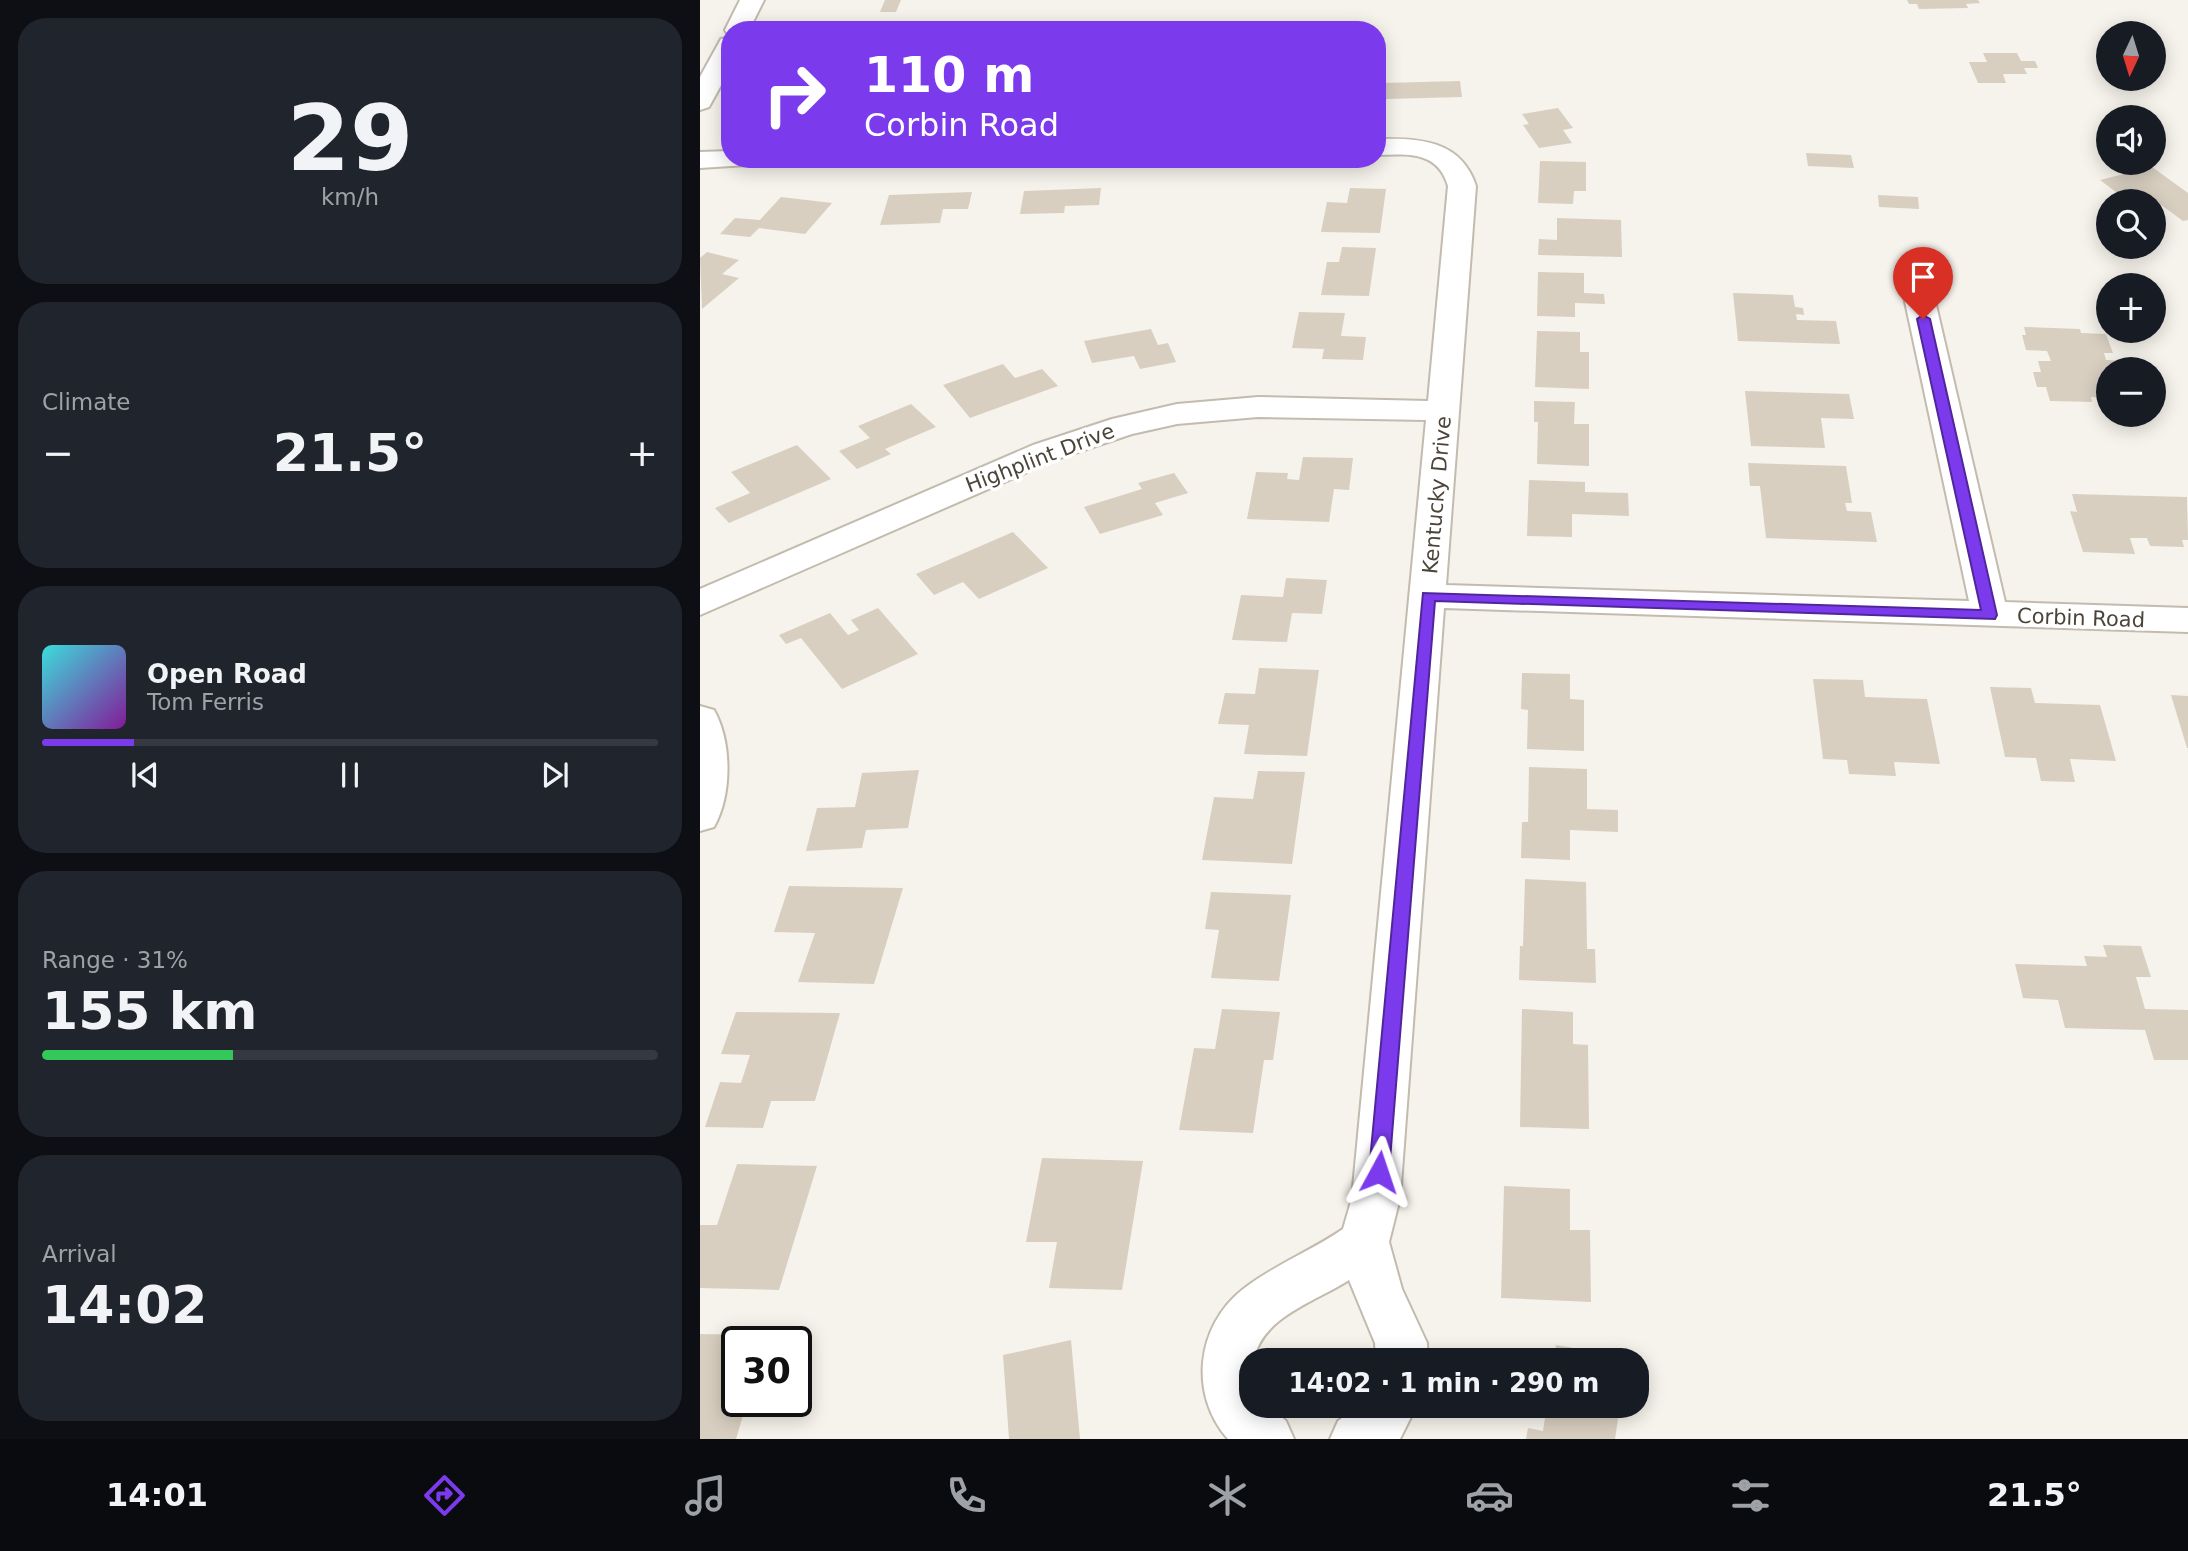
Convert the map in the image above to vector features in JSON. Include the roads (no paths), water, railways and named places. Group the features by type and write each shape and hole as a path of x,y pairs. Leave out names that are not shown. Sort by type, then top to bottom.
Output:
{"street":[{"path":"742,21 752,0"},
{"path":"700,102 721,61"},
{"name":"Kentucky Drive","path":"1364,1242 1376,1198 1462,186 1454,163 1431,151 1386,148"},
{"path":"700,160 721,159"},
{"path":"1918,292 1990,615"},
{"name":"Highplint Drive","path":"700,603 1045,452 1123,426 1178,415 1258,407 1444,411"},
{"name":"Corbin Road","path":"1428,596 2188,620"},
{"path":"700,720 708,762 706,793 700,816"},
{"path":"1267,1439 1246,1423 1233,1402 1227,1380 1228,1355 1236,1333 1250,1313 1270,1297 1324,1269 1364,1242 1377,1291 1401,1348"},
{"path":"1357,1439 1383,1418"}]}
